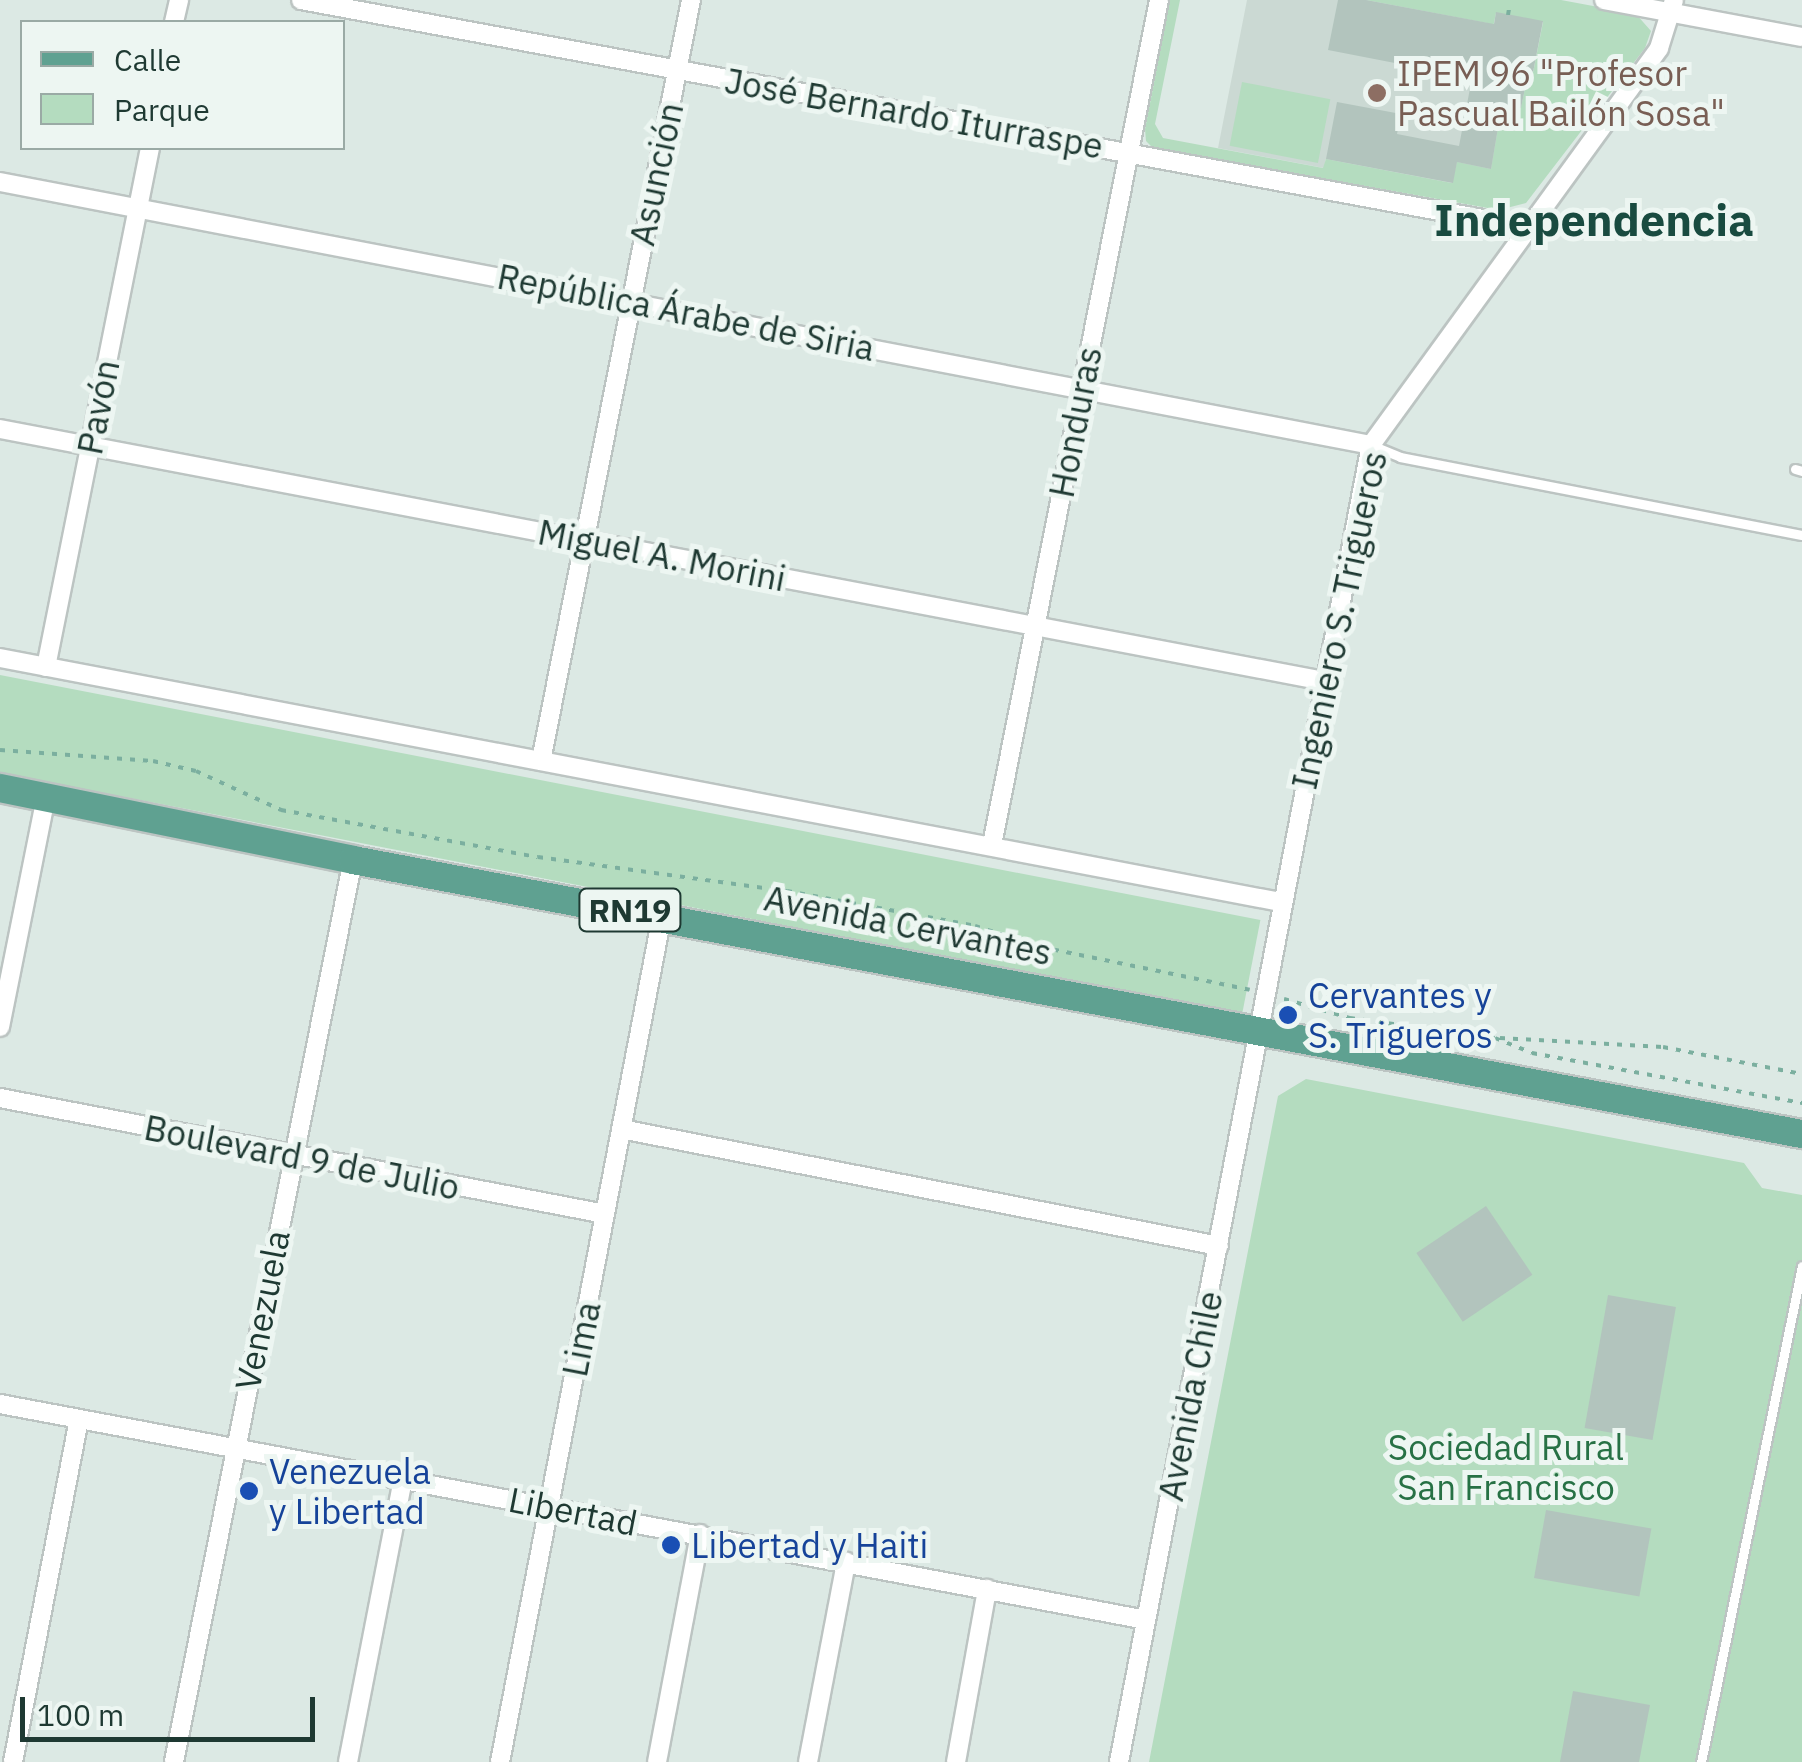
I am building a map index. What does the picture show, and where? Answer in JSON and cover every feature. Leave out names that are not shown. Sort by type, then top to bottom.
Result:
[{"type":"main road","name":"Avenida Cervantes","points":[[0,788],[353,860],[1802,1134]]},
{"type":"street","name":"José Bernardo Iturraspe","points":[[301,0],[1526,227]]},
{"type":"street","name":"Asunción","points":[[540,761],[691,0]]},
{"type":"street","name":"Honduras","points":[[992,845],[1159,0]]},
{"type":"street","points":[[1604,0],[1673,7],[1802,37]]},
{"type":"street","name":"Ingeniero S. Trigueros","points":[[1260,1031],[1280,902],[1371,445],[1658,48],[1673,7]]},
{"type":"street","name":"Pavón","points":[[46,667],[150,150]]},
{"type":"street","name":"República Árabe de Siria","points":[[0,182],[1371,445]]},
{"type":"street","name":"Miguel A. Morini","points":[[0,430],[1323,681]]},
{"type":"street","points":[[0,658],[1280,902]]},
{"type":"street","points":[[0,1027],[46,797]]},
{"type":"street","name":"Venezuela","points":[[174,1762],[353,860]]},
{"type":"street","name":"Lima","points":[[500,1762],[662,916]]},
{"type":"street","name":"Avenida Chile","points":[[1119,1762],[1260,1031]]},
{"type":"street","name":"Boulevard 9 de Julio","points":[[0,1098],[604,1214]]},
{"type":"street","points":[[622,1129],[1219,1246]]},
{"type":"street","name":"Libertad","points":[[0,1404],[1146,1620]]},
{"type":"street","points":[[13,1762],[79,1418]]},
{"type":"street","points":[[348,1762],[403,1479]]},
{"type":"street","points":[[657,1762],[700,1534]]},
{"type":"street","points":[[808,1762],[846,1562]]},
{"type":"street","points":[[956,1762],[987,1589]]},
{"type":"lane","points":[[1371,445],[1400,457],[1802,535]]},
{"type":"lane","points":[[1701,1762],[1802,1266]]},
{"type":"path","points":[[0,750],[152,761],[196,770],[281,810],[538,857],[863,905],[1266,994],[1350,1018],[1495,1038],[1663,1047],[1802,1074]]},
{"type":"path","points":[[1495,1038],[1532,1053],[1802,1104]]},
{"type":"shaded area","name":"IPEM 96 \"Profesor Pascual Bailón Sosa\"","points":[[1247,0],[1366,0],[1488,23],[1525,88],[1521,107],[1491,169],[1453,183],[1326,159],[1324,168],[1218,148]]},
{"type":"green space","points":[[1170,0],[1180,0],[1155,124],[1163,138],[1323,168],[1326,159],[1452,183],[1457,162],[1491,169],[1502,104],[1521,107],[1525,88],[1530,88],[1543,22],[1496,13],[1490,42],[1487,23],[1366,0],[1561,0],[1636,14],[1651,31],[1645,48],[1526,203],[1499,210],[1153,148],[1146,141],[1145,129]]},
{"type":"green space","points":[[1242,82],[1330,99],[1318,163],[1230,146]]},
{"type":"green space","points":[[0,675],[1260,920],[1242,1014],[0,773]]},
{"type":"green space","name":"Sociedad Rural San Francisco","points":[[1306,1079],[1744,1163],[1762,1188],[1802,1195],[1802,1762],[1149,1762],[1278,1096]]},
{"type":"building","points":[[1338,0],[1366,0],[1494,24],[1496,12],[1543,21],[1530,88],[1525,88],[1521,108],[1502,104],[1491,169],[1457,162],[1453,183],[1326,159],[1337,102],[1401,114],[1397,134],[1459,146],[1472,78],[1328,50]]},
{"type":"building","points":[[1486,1206],[1532,1275],[1463,1322],[1416,1253]]},
{"type":"building","points":[[1608,1295],[1676,1307],[1653,1440],[1585,1428]]},
{"type":"building","points":[[1546,1510],[1651,1529],[1639,1597],[1534,1578]]},
{"type":"building","points":[[1573,1691],[1650,1705],[1639,1762],[1560,1762]]},
{"type":"place","name":"IPEM 96 \"Profesor Pascual Bailón Sosa\"","points":[[1377,93]]},
{"type":"place","name":"Cervantes y S. Trigueros","points":[[1288,1015]]},
{"type":"place","name":"Venezuela y Libertad","points":[[249,1491]]},
{"type":"place","name":"Libertad y Haiti","points":[[671,1545]]},
{"type":"district","name":"Independencia","points":[[1594,220]]}]
